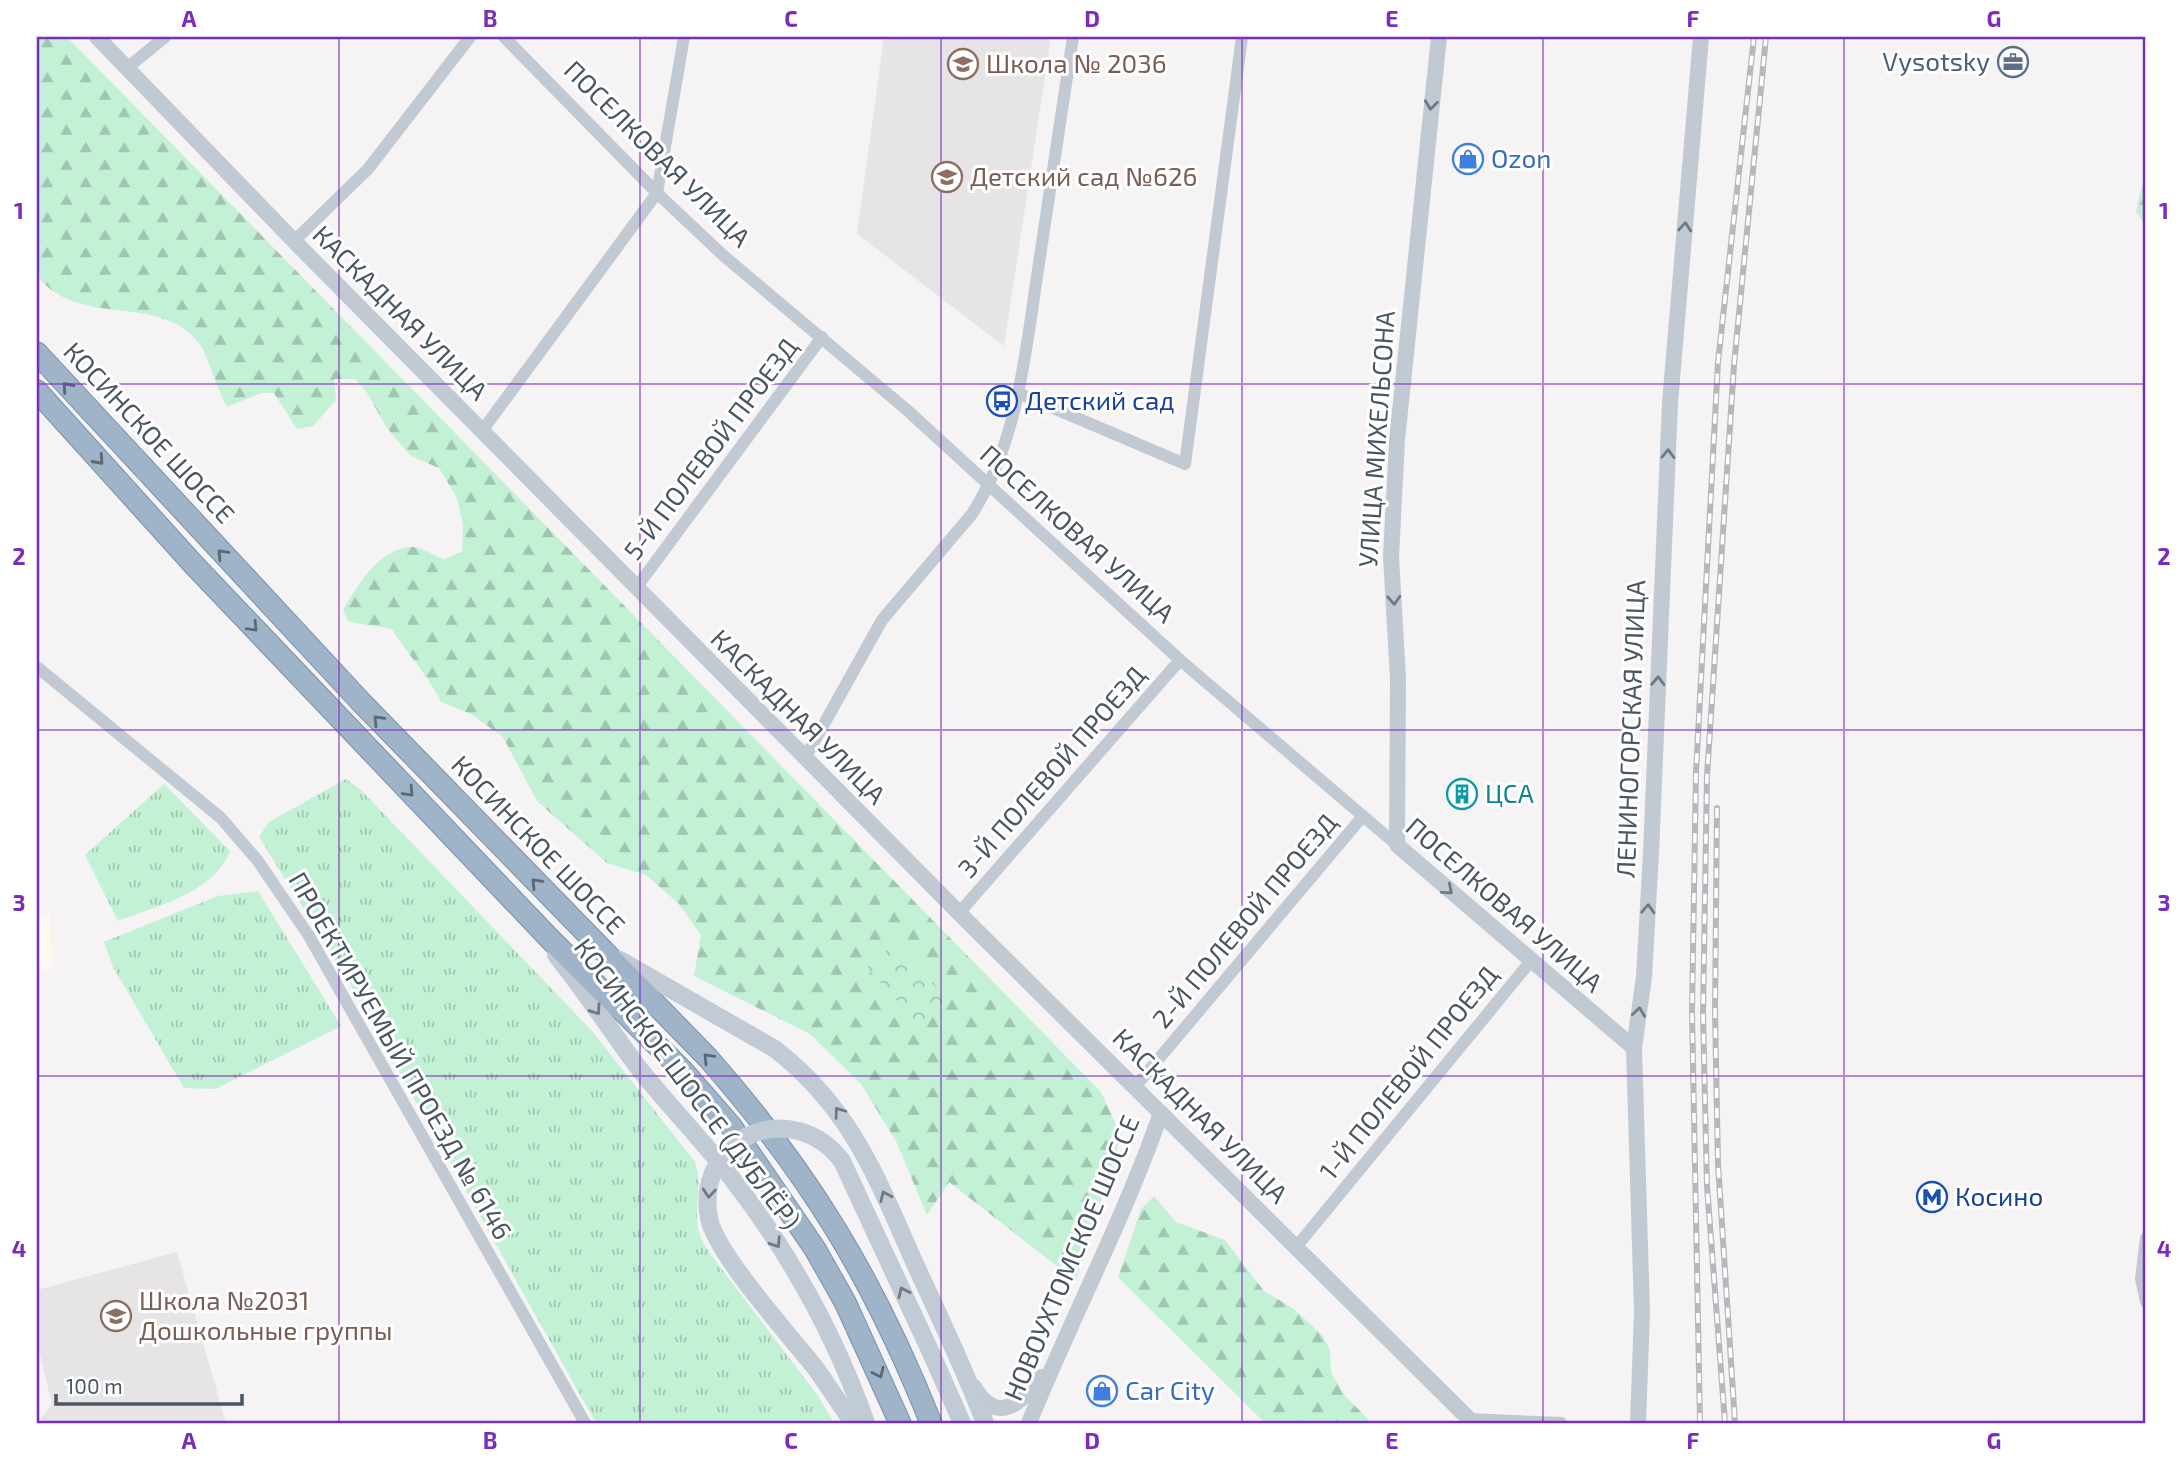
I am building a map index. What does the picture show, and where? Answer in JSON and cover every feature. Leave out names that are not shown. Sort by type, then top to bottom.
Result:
[{"type":"highway","name":"КОСИНСКОЕ ШОССЕ","points":[[37,353],[360,702],[708,1058],[754,1109],[840,1231],[875,1295],[931,1423]]},
{"type":"highway","name":"КОСИНСКОЕ ШОССЕ","points":[[37,391],[194,565],[510,898],[684,1072],[754,1157],[815,1249],[845,1303],[900,1423]]},
{"type":"main road","name":"КОСИНСКОЕ ШОССЕ (ДУБЛЁР)","points":[[510,898],[560,959],[619,1042],[718,1161],[760,1218],[813,1305],[839,1355],[866,1423]]},
{"type":"main road","name":"КОСИНСКОЕ ШОССЕ (ДУБЛЁР)","points":[[583,933],[659,985],[775,1049],[818,1086],[836,1107],[864,1152],[964,1370],[985,1423]]},
{"type":"main road","points":[[853,1423],[817,1370],[721,1246],[709,1219],[708,1192],[720,1160],[735,1143],[764,1129],[790,1128],[816,1137],[842,1161],[962,1423]]},
{"type":"street","name":"КАСКАДНАЯ УЛИЦА","points":[[97,37],[636,588],[1471,1421]]},
{"type":"street","points":[[127,68],[165,37]]},
{"type":"street","points":[[295,242],[368,169],[470,37]]},
{"type":"street","name":"ПОСЕЛКОВАЯ УЛИЦА","points":[[504,37],[657,192],[754,283],[822,337],[1180,660],[1530,962],[1634,1048]]},
{"type":"street","points":[[482,430],[657,192],[684,37]]},
{"type":"street","points":[[805,758],[882,620],[972,514],[987,485],[1018,393],[1073,37]]},
{"type":"street","points":[[1018,393],[1185,464],[1242,37]]},
{"type":"street","name":"УЛИЦА МИХЕЛЬСОНА","points":[[1397,845],[1398,678],[1391,557],[1396,453],[1439,37]]},
{"type":"street","name":"ЛЕНИНОГОРСКАЯ УЛИЦА","points":[[1638,1423],[1642,1312],[1634,1048],[1644,977],[1649,892],[1670,403],[1701,37]]},
{"type":"street","name":"5-Й ПОЛЕВОЙ ПРОЕЗД","points":[[636,588],[822,337]]},
{"type":"street","name":"3-Й ПОЛЕВОЙ ПРОЕЗД","points":[[959,913],[1180,660]]},
{"type":"street","name":"ПРОЕКТИРУЕМЫЙ ПРОЕЗД № 6146","points":[[37,667],[221,818],[258,861],[309,936],[585,1423]]},
{"type":"street","name":"2-Й ПОЛЕВОЙ ПРОЕЗД","points":[[1135,1087],[1363,816]]},
{"type":"street","name":"1-Й ПОЛЕВОЙ ПРОЕЗД","points":[[1297,1246],[1530,962]]},
{"type":"street","name":"НОВОУХТОМСКОЕ ШОССЕ","points":[[1029,1423],[1051,1367],[1141,1171],[1161,1113]]},
{"type":"street","points":[[2146,1238],[2146,1302]]},
{"type":"street","points":[[964,1370],[983,1399],[1005,1409],[1026,1396],[1051,1367]]},
{"type":"street","points":[[1471,1421],[1561,1423]]},
{"type":"shaded area","name":"Детский сад №626","points":[[884,37],[1051,37],[1004,346],[857,234]]},
{"type":"shaded area","points":[[50,913],[52,969],[37,972],[37,917]]},
{"type":"shaded area","name":"Школа №2031 Дошкольные группы","points":[[177,1252],[226,1423],[37,1423],[52,1404],[37,1343],[37,1290]]},
{"type":"green space","points":[[37,37],[67,37],[1101,1092],[1121,1136],[1076,1281],[949,1182],[927,1215],[896,1141],[861,1084],[810,1034],[694,976],[701,935],[679,904],[646,875],[607,863],[537,801],[503,737],[471,714],[441,702],[392,629],[349,622],[343,610],[363,579],[381,560],[402,548],[414,547],[444,559],[462,552],[463,525],[457,498],[439,468],[411,456],[387,428],[366,391],[355,379],[334,379],[336,400],[313,426],[297,429],[274,393],[261,393],[227,407],[199,343],[182,327],[141,313],[74,302],[54,292],[37,275]]},
{"type":"green space","points":[[2146,180],[2146,221],[2143,221],[2136,212],[2142,185]]},
{"type":"green space","points":[[346,779],[361,790],[592,1031],[695,1162],[698,1179],[697,1220],[703,1242],[818,1396],[834,1423],[596,1423],[346,977],[259,837],[269,822]]},
{"type":"green space","points":[[164,784],[230,851],[211,878],[198,888],[118,921],[85,855]]},
{"type":"green space","points":[[258,891],[341,1026],[215,1089],[184,1088],[113,967],[104,942],[218,896]]},
{"type":"green space","points":[[895,943],[948,1001],[920,1026],[867,968]]},
{"type":"green space","points":[[1154,1196],[1176,1222],[1225,1240],[1264,1291],[1294,1309],[1322,1335],[1330,1350],[1331,1372],[1344,1395],[1372,1423],[1265,1423],[1118,1277],[1141,1209]]},
{"type":"railway","points":[[1700,1423],[1692,1012],[1696,772],[1718,362],[1754,37]]},
{"type":"railway","points":[[1725,1423],[1707,1186],[1703,1013],[1707,776],[1734,365],[1766,37]]},
{"type":"railway","points":[[1717,808],[1715,1012],[1718,1164],[1735,1423]]},
{"type":"place","name":"Vysotsky","points":[[2013,62]]},
{"type":"place","name":"Школа № 2036","points":[[963,64]]},
{"type":"place","name":"Ozon","points":[[1468,159]]},
{"type":"place","name":"Детский сад №626","points":[[947,177]]},
{"type":"place","name":"Детский сад","points":[[1002,401]]},
{"type":"place","name":"ЦСА","points":[[1462,794]]},
{"type":"place","name":"Косино","points":[[1932,1197]]},
{"type":"place","name":"Школа №2031 Дошкольные группы","points":[[116,1316]]},
{"type":"place","name":"Car City","points":[[1102,1391]]}]
